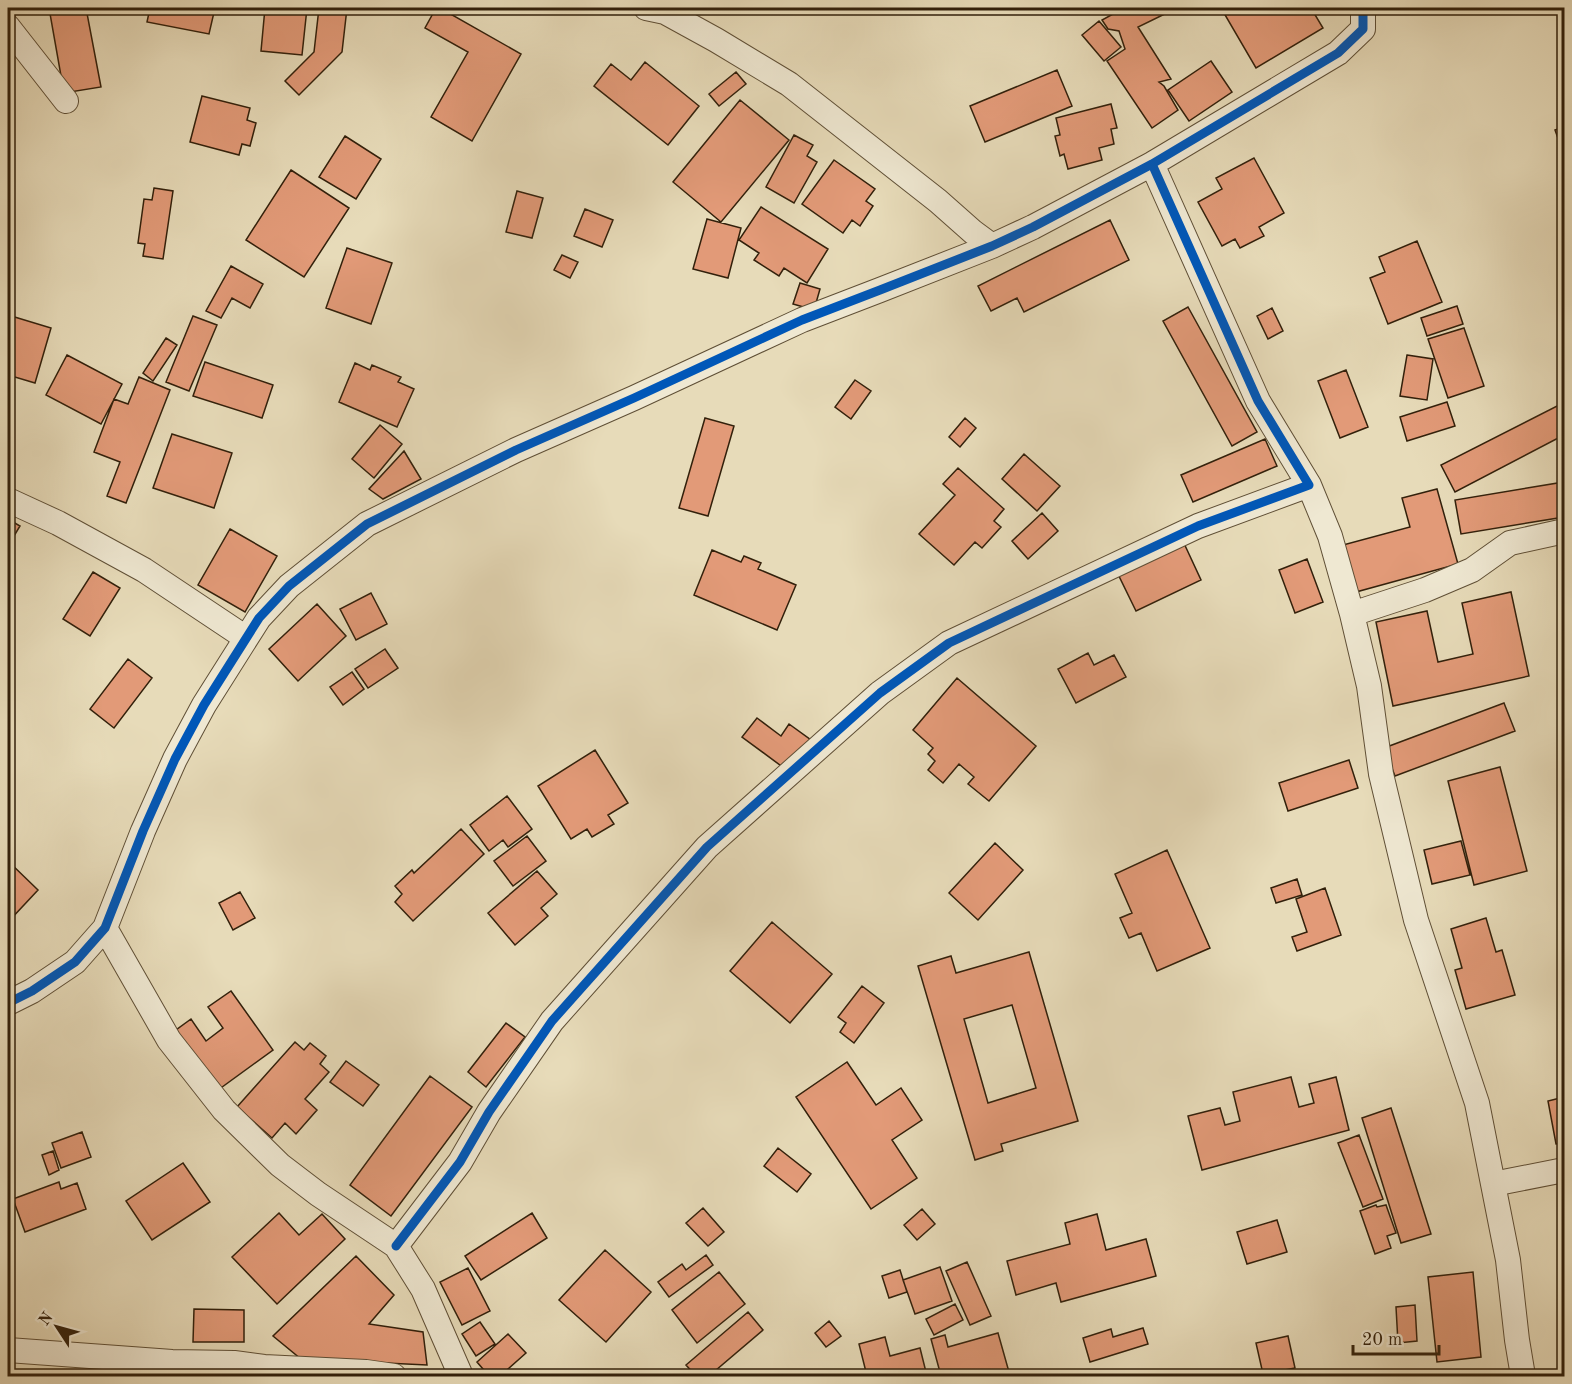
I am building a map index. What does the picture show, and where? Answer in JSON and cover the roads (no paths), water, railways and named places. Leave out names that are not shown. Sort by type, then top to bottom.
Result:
[{"type":"street","points":[[646,8],[664,12],[789,84],[992,246]]},
{"type":"street","points":[[8,1003],[32,991],[75,962],[105,928],[143,831],[175,759],[204,705],[259,618],[290,586],[368,524],[516,450],[802,320],[992,246],[1033,227],[1152,164],[1338,53],[1363,29],[1363,8]]},
{"type":"street","points":[[8,27],[66,101]]},
{"type":"street","points":[[1152,164],[1258,401],[1309,485],[1330,536],[1369,686],[1380,774],[1414,908],[1477,1103],[1508,1260],[1523,1377]]},
{"type":"street","points":[[396,1246],[460,1162],[489,1112],[552,1021],[707,847],[880,693],[948,643],[1198,526],[1309,485]]},
{"type":"street","points":[[8,500],[58,523],[144,570],[246,638]]},
{"type":"street","points":[[1352,614],[1425,590],[1472,570],[1510,543],[1564,533]]},
{"type":"street","points":[[105,928],[169,1040],[224,1110],[280,1165],[318,1194],[396,1246],[423,1289],[461,1377]]},
{"type":"street","points":[[1493,1184],[1564,1170]]},
{"type":"street","points":[[8,1350],[172,1362],[234,1363],[264,1367],[366,1372],[393,1377]]}]
